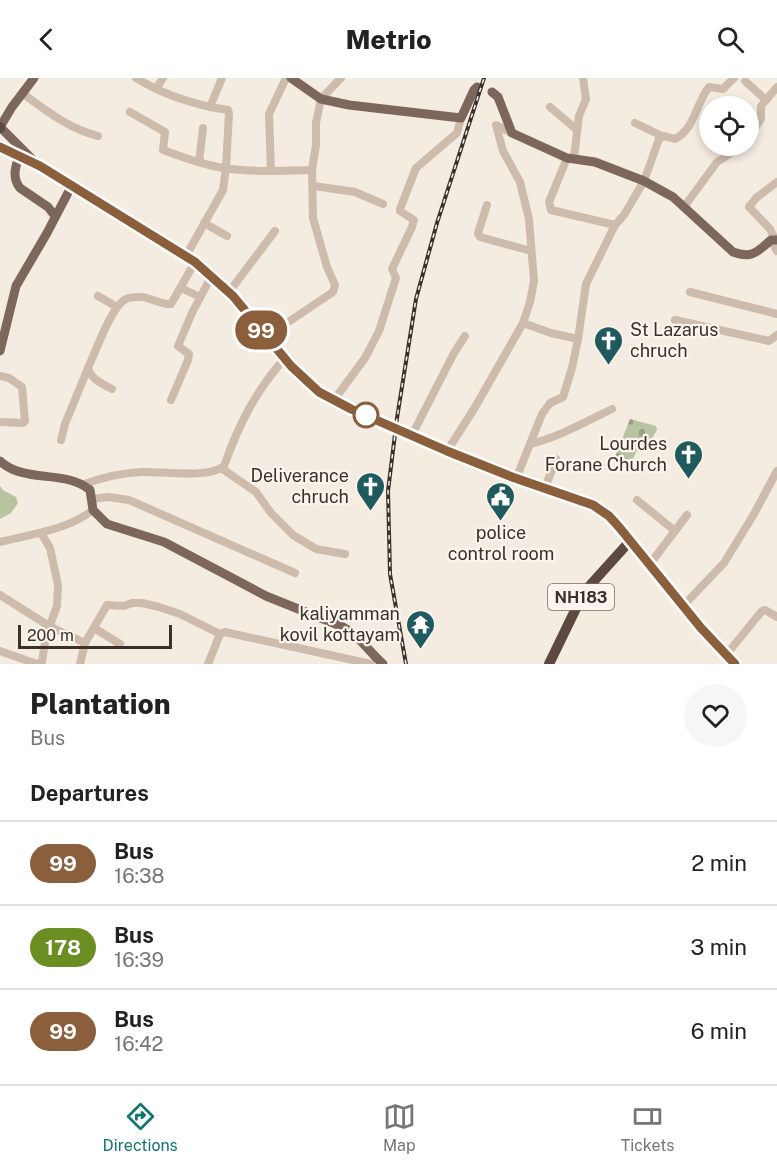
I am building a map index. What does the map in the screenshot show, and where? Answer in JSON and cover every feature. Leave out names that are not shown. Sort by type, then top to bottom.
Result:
[{"type":"highway","points":[[0,147],[40,166],[212,275],[309,384],[333,400],[447,451],[516,479],[598,508],[614,521],[683,606],[735,664]]},
{"type":"highway","name":"NH183","points":[[549,664],[584,592],[630,541]]},
{"type":"main road","points":[[291,78],[321,99],[349,105],[461,118],[477,87]]},
{"type":"main road","points":[[32,79],[0,128],[40,166]]},
{"type":"main road","points":[[492,93],[498,98],[512,133],[571,158],[595,162],[674,197],[733,252],[745,256],[757,253],[774,239]]},
{"type":"main road","points":[[19,156],[14,173],[16,184],[48,207],[55,216]]},
{"type":"main road","points":[[0,351],[16,286],[71,186]]},
{"type":"main road","points":[[0,462],[6,467],[25,474],[82,485],[90,490],[93,510],[107,524],[164,542],[266,596],[352,632],[383,664]]},
{"type":"street","points":[[62,440],[65,424],[88,368],[117,307],[125,299],[137,297],[146,297],[171,304],[181,288],[204,223],[223,190],[228,110],[210,108],[171,96],[136,78]]},
{"type":"street","points":[[156,89],[163,78]]},
{"type":"street","points":[[210,108],[222,78]]},
{"type":"street","points":[[271,171],[269,114],[286,78]]},
{"type":"street","points":[[266,337],[333,292],[335,285],[327,267],[313,218],[312,170],[321,99],[341,78]]},
{"type":"street","points":[[583,78],[586,99],[579,116],[571,158],[549,202],[550,210],[615,225]]},
{"type":"street","points":[[635,123],[662,136],[675,139],[690,125],[702,96],[709,87],[723,89],[734,78]]},
{"type":"street","points":[[745,81],[766,99]]},
{"type":"street","points":[[759,121],[762,106],[777,87]]},
{"type":"street","points":[[22,93],[62,122],[82,132],[98,136]]},
{"type":"street","points":[[550,107],[577,130]]},
{"type":"street","points":[[130,112],[165,132],[163,150],[199,162],[226,168],[271,171],[312,170]]},
{"type":"street","points":[[333,400],[365,358],[379,331],[396,278],[392,269],[414,219],[400,211],[400,208],[416,168],[456,133],[461,118]]},
{"type":"street","points":[[447,451],[523,323],[530,302],[534,281],[529,219],[520,183],[503,151],[496,125],[512,133]]},
{"type":"street","points":[[199,162],[202,128]]},
{"type":"street","points":[[516,479],[546,408],[563,397],[578,339],[586,284],[615,225],[624,215],[644,182],[662,136]]},
{"type":"street","points":[[684,207],[717,162],[726,156]]},
{"type":"street","points":[[777,182],[756,198],[749,207],[770,229],[777,251]]},
{"type":"street","points":[[314,186],[356,192],[383,204]]},
{"type":"street","points":[[487,205],[479,230],[480,237],[531,251]]},
{"type":"street","points":[[204,223],[226,236]]},
{"type":"street","points":[[229,292],[275,231]]},
{"type":"street","points":[[171,400],[189,354],[178,346],[212,275]]},
{"type":"street","points":[[181,288],[200,297]]},
{"type":"street","points":[[690,292],[777,314]]},
{"type":"street","points":[[98,296],[117,307]]},
{"type":"street","points":[[675,320],[769,341],[777,335]]},
{"type":"street","points":[[523,323],[578,339]]},
{"type":"street","points":[[412,435],[465,336]]},
{"type":"street","points":[[82,485],[102,478],[140,472],[183,474],[221,468],[224,466],[242,419],[285,358]]},
{"type":"street","points":[[88,368],[97,381],[112,389]]},
{"type":"street","points":[[0,376],[9,378],[22,387],[25,421],[23,423],[0,422]]},
{"type":"street","points":[[530,444],[567,432],[612,409]]},
{"type":"street","points":[[545,488],[556,459]]},
{"type":"street","points":[[221,468],[256,492],[293,535],[316,549],[345,554]]},
{"type":"street","points":[[683,606],[724,563],[777,471]]},
{"type":"street","points":[[91,499],[108,497],[129,500],[295,573]]},
{"type":"street","points":[[637,500],[675,531]]},
{"type":"street","points":[[0,542],[41,533],[83,518],[93,510]]},
{"type":"street","points":[[650,564],[687,514]]},
{"type":"street","points":[[0,651],[40,664],[42,662],[49,626],[57,606],[58,585],[50,548],[41,533]]},
{"type":"street","points":[[1,598],[49,626],[85,643]]},
{"type":"street","points":[[80,664],[85,643],[107,605],[121,606],[132,603],[142,603],[180,614],[220,634],[225,632],[342,661],[371,664]]},
{"type":"street","points":[[726,655],[762,611],[765,610],[777,617]]},
{"type":"street","points":[[94,628],[120,644]]},
{"type":"street","points":[[208,664],[220,634]]},
{"type":"green space","points":[[630,419],[656,426],[657,430],[645,450],[637,450],[632,461],[615,457]]},
{"type":"green space","points":[[0,486],[16,497],[18,503],[11,513],[0,519]]},
{"type":"railway","points":[[406,664],[390,574],[388,491],[397,418],[416,299],[437,223],[484,78]]},
{"type":"bus line","name":"99","points":[[0,147],[40,166],[195,262],[233,296],[291,366],[319,392],[351,409],[447,451],[512,477],[593,505],[604,512],[660,576],[701,628],[735,664]]},
{"type":"place","name":"St Lazarus chruch","points":[[609,366]]},
{"type":"place","name":"Lourdes Forane Church","points":[[688,480]]},
{"type":"place","name":"Deliverance chruch","points":[[370,512]]},
{"type":"place","name":"police control room","points":[[501,522]]},
{"type":"place","name":"kaliyamman kovil kottayam","points":[[421,650]]}]
